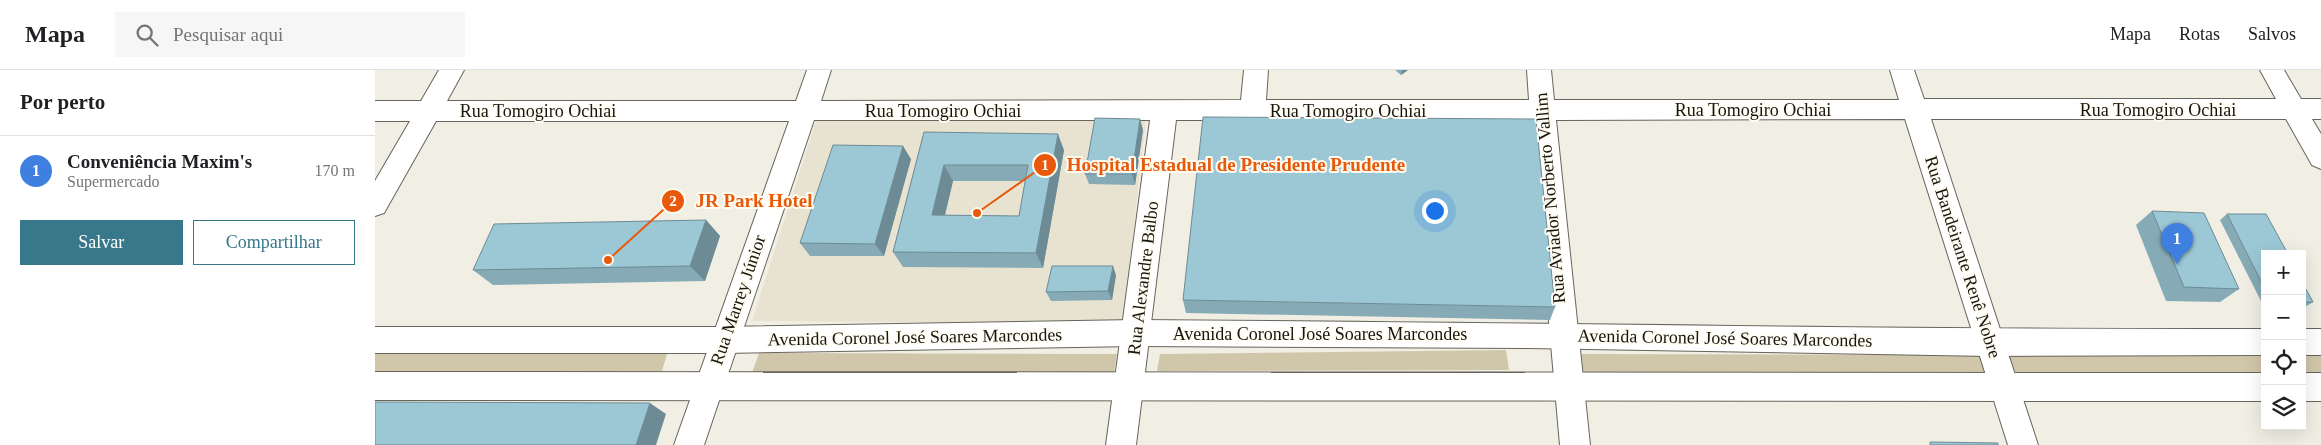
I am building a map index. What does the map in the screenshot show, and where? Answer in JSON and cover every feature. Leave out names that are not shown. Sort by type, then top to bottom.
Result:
[{"type":"street","points":[[375,205],[452,70]]},
{"type":"street","name":"Rua Marrey Júnior","points":[[689,445],[819,70]]},
{"type":"street","points":[[1253,111],[1256,70]]},
{"type":"street","name":"Rua Aviador Norberto Vallim","points":[[1539,70],[1563,336],[1575,445]]},
{"type":"street","name":"Rua Bandeirante Renê Nobre","points":[[1902,70],[2023,445]]},
{"type":"street","points":[[2272,70],[2321,158]]},
{"type":"street","name":"Rua Tomogiro Ochiai","points":[[375,111],[2321,110]]},
{"type":"street","name":"Rua Alexandre Balbo","points":[[1121,445],[1164,111]]},
{"type":"street","name":"Avenida Coronel José Soares Marcondes","points":[[375,340],[724,340],[1136,333],[1990,342],[2261,342]]},
{"type":"street","points":[[2306,342],[2321,342]]},
{"type":"street","points":[[375,386],[2261,386]]},
{"type":"street","points":[[2306,386],[2321,386]]},
{"type":"shaded area","points":[[1146,119],[1123,324],[752,321],[816,121]]},
{"type":"shaded area","points":[[1506,350],[1509,370],[1157,371],[1160,354]]},
{"type":"shaded area","points":[[375,352],[667,354],[662,371],[375,372]]},
{"type":"shaded area","points":[[759,353],[1117,354],[1114,373],[752,373]]},
{"type":"shaded area","points":[[1580,354],[1980,355],[1986,374],[1582,374]]},
{"type":"shaded area","points":[[2009,355],[2261,355],[2261,373],[2014,373]]},
{"type":"shaded area","points":[[2306,355],[2321,355],[2321,373],[2306,373]]},
{"type":"building","points":[[1203,117],[1536,119],[1555,307],[1183,300]]},
{"type":"building","points":[[1095,118],[1140,119],[1132,174],[1085,174]]},
{"type":"building","points":[[924,132],[1058,134],[1036,253],[893,252]],"holes":[[[944,165],[1028,165],[1019,216],[932,215]]]},
{"type":"building","points":[[833,145],[903,146],[875,244],[800,243]]},
{"type":"building","points":[[2152,211],[2204,213],[2239,289],[2184,287]]},
{"type":"building","points":[[2227,214],[2266,214],[2286,250],[2261,250],[2261,281]]},
{"type":"building","points":[[706,220],[690,266],[473,270],[494,224]]},
{"type":"building","points":[[1052,266],[1113,266],[1108,291],[1046,292]]},
{"type":"building","points":[[2306,289],[2313,302],[2306,302]]},
{"type":"building","points":[[375,402],[650,403],[636,445],[375,445]]},
{"type":"building","points":[[1930,442],[1998,443],[1998,445],[1930,445]]},
{"type":"place","name":"Hospital Estadual de Presidente Prudente","points":[[977,213]]},
{"type":"place","name":"JR Park Hotel","points":[[608,260]]},
{"type":"place","name":"Conveniência Maxim's","points":[[2177,264]]}]
